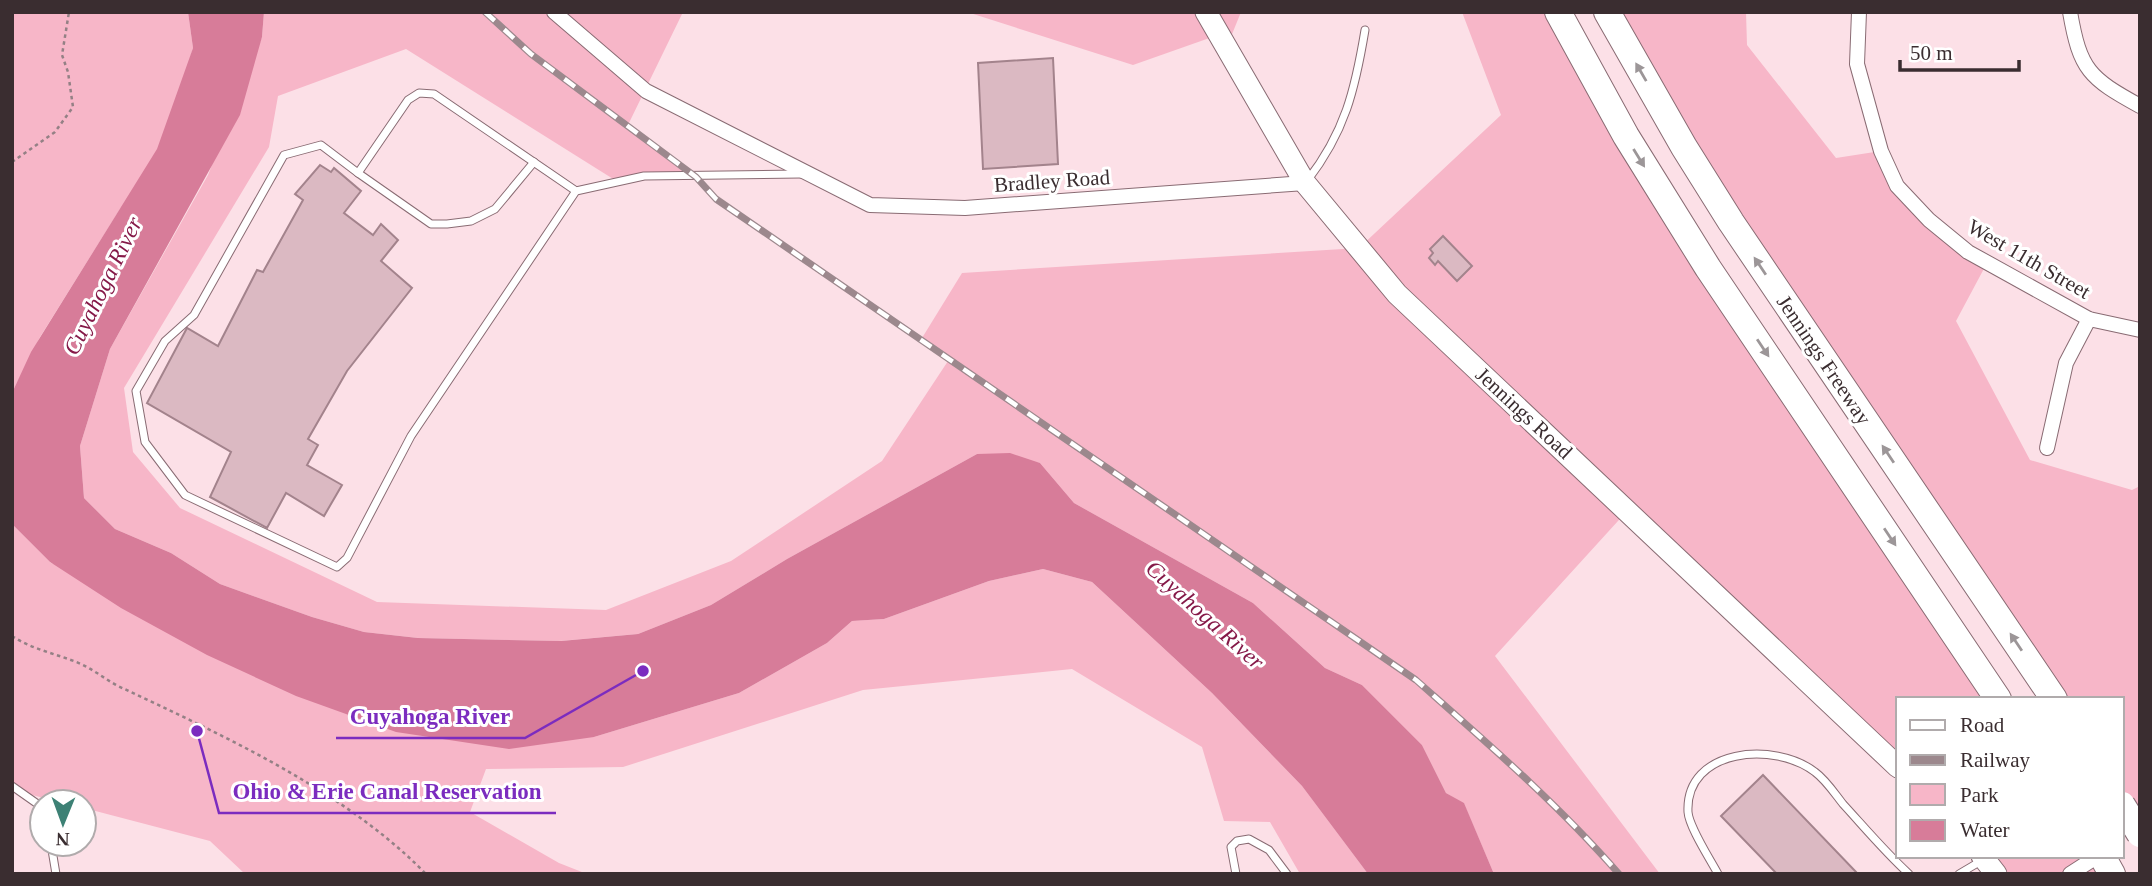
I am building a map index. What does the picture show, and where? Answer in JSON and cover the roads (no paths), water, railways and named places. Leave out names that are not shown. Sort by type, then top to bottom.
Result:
[{"type":"highway","name":"Jennings Freeway","points":[[1558,12],[1626,136],[1708,268],[1997,697]]},
{"type":"highway","name":"Jennings Freeway","points":[[1608,12],[1684,147],[1737,232],[2053,697]]},
{"type":"highway","points":[[2124,808],[2140,832]]},
{"type":"highway","points":[[2101,858],[2112,874]]},
{"type":"street","name":"Bradley Road","points":[[554,12],[646,91],[870,205],[965,208],[1306,183]]},
{"type":"street","name":"Jennings Road","points":[[1206,12],[1306,183],[1397,294],[1715,591],[1896,766]]},
{"type":"street","name":"West 11th Street","points":[[1859,12],[1857,64],[1881,151],[1898,186],[1929,220],[1968,252],[2089,319],[2140,330]]},
{"type":"street","points":[[2070,12],[2075,40],[2085,68],[2108,89],[2140,106]]},
{"type":"street","points":[[2047,448],[2066,363],[2089,319]]},
{"type":"street","points":[[2124,840],[2140,832]]},
{"type":"street","points":[[2070,874],[2097,858]]},
{"type":"lane","points":[[1306,183],[1326,156],[1344,121],[1356,89],[1365,30]]},
{"type":"lane","points":[[358,173],[408,100],[419,93],[435,94],[534,162],[576,191],[411,436],[346,558],[337,567],[184,495],[145,442],[136,391],[165,341],[194,315],[284,155],[321,145],[358,173],[431,224],[471,221],[495,209],[534,162]]},
{"type":"lane","name":"Bradley Road","points":[[576,191],[644,176],[809,174]]},
{"type":"lane","points":[[1718,874],[1688,814],[1690,789],[1712,763],[1758,752],[1787,757],[1816,772],[1889,856],[1909,874]]},
{"type":"lane","points":[[12,786],[28,797]]},
{"type":"lane","points":[[1236,874],[1231,847],[1237,841],[1249,839],[1269,850],[1287,874]]},
{"type":"lane","points":[[1959,874],[1988,863]]},
{"type":"water","points":[[188,12],[264,12],[262,37],[240,115],[110,349],[80,446],[84,498],[115,529],[171,553],[220,584],[312,617],[364,632],[418,638],[561,641],[638,634],[711,605],[787,559],[977,454],[1010,453],[1040,463],[1074,503],[1253,603],[1325,668],[1362,685],[1422,745],[1446,793],[1464,803],[1494,874],[1368,874],[1302,786],[1212,693],[1092,582],[1043,569],[989,581],[884,619],[852,621],[827,643],[739,693],[594,737],[509,749],[396,732],[296,696],[207,655],[121,608],[50,562],[12,524],[12,393],[31,352],[157,149],[193,48]]},
{"type":"railway","points":[[485,12],[531,54],[696,177],[716,199],[1416,680],[1546,798],[1619,874]]},
{"type":"place","name":"Cuyahoga River","points":[[643,671]]},
{"type":"place","name":"Ohio & Erie Canal Reservation","points":[[197,731]]}]
